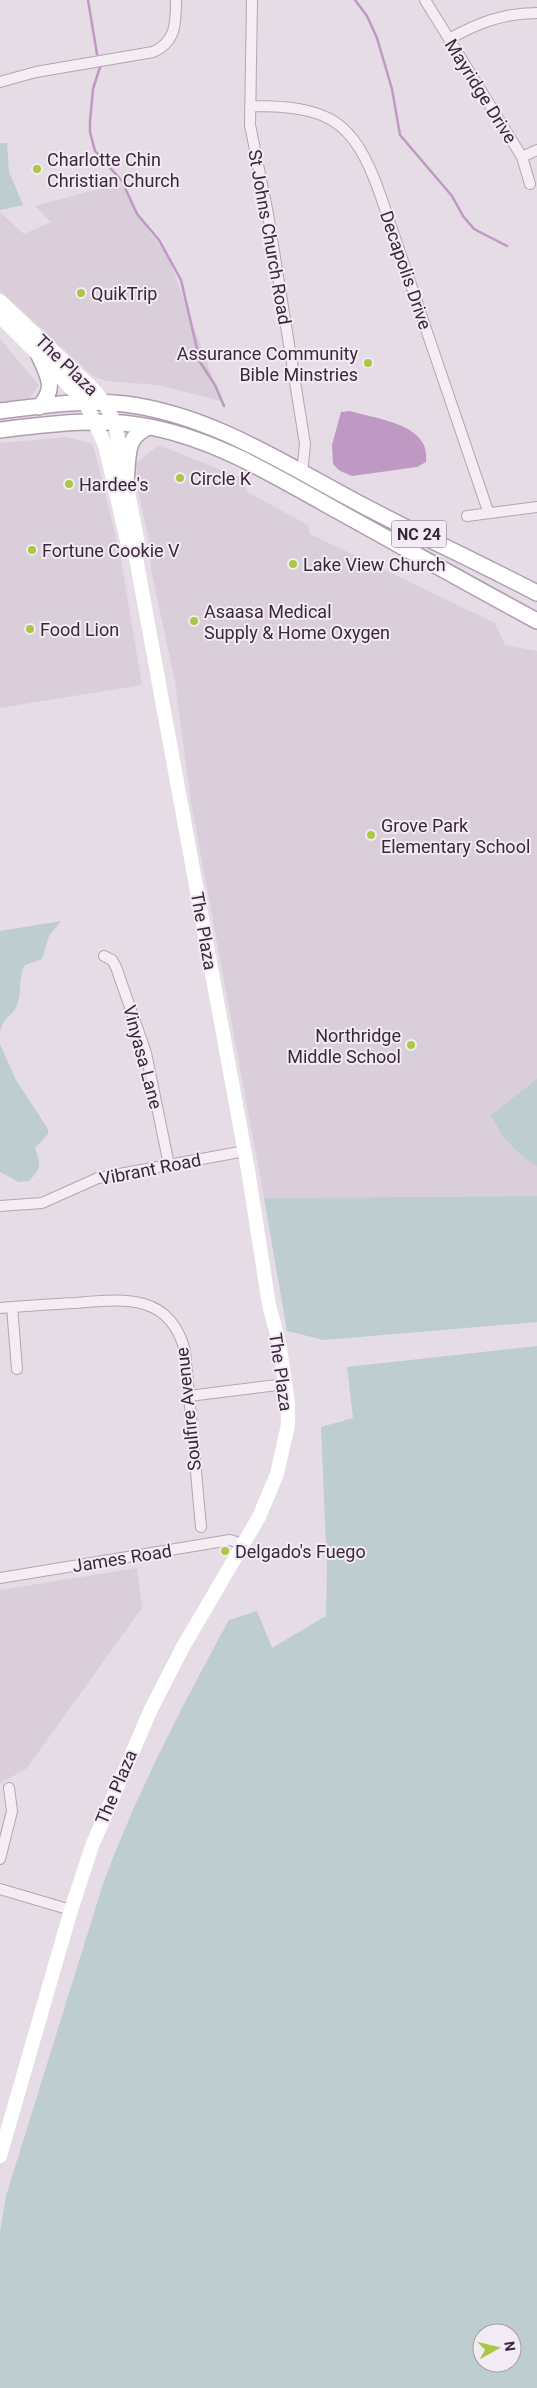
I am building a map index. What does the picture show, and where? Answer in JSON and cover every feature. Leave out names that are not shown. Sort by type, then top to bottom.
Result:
[{"type":"main road","points":[[38,353],[50,389],[48,396],[39,406]]},
{"type":"main road","name":"NC 24","points":[[0,411],[85,402],[104,402],[157,410],[202,423],[238,438],[302,474],[537,593]]},
{"type":"main road","name":"NC 24","points":[[0,430],[96,422],[148,427],[195,439],[238,458],[537,621]]},
{"type":"main road","points":[[126,481],[131,440],[136,432],[148,427]]},
{"type":"street","points":[[0,82],[36,72],[153,52],[161,49],[171,39],[176,21],[176,0]]},
{"type":"street","name":"St Johns Church Road","points":[[252,0],[250,125],[268,214],[305,444],[302,474]]},
{"type":"street","name":"Mayridge Drive","points":[[425,0],[522,157],[530,184]]},
{"type":"street","points":[[448,39],[490,19],[513,14],[537,13]]},
{"type":"street","name":"Decapolis Drive","points":[[250,106],[294,107],[322,115],[340,126],[364,154],[380,194],[488,512]]},
{"type":"street","points":[[522,157],[537,150]]},
{"type":"street","name":"The Plaza","points":[[0,301],[70,366],[104,402],[115,423],[138,544],[136,558],[244,1151],[269,1305],[279,1342],[286,1384],[288,1426],[272,1488],[260,1517],[183,1647],[135,1743],[92,1846],[71,1910],[0,2156]]},
{"type":"street","name":"The Plaza","points":[[0,316],[85,402],[96,422],[105,446],[128,545],[136,558]]},
{"type":"street","points":[[468,516],[537,507]]},
{"type":"street","name":"Vinyasa Lane","points":[[104,956],[112,960],[116,967],[146,1053],[169,1164]]},
{"type":"street","name":"Vibrant Road","points":[[0,1206],[42,1203],[98,1178],[244,1151]]},
{"type":"street","name":"Soulfire Avenue","points":[[0,1308],[121,1299],[136,1301],[150,1306],[168,1318],[180,1337],[185,1351],[201,1527]]},
{"type":"street","name":"The Plaza","points":[[269,1305],[270,1343],[278,1385],[280,1425],[284,1440]]},
{"type":"street","points":[[12,1307],[17,1369]]},
{"type":"street","points":[[189,1396],[278,1385]]},
{"type":"street","name":"James Road","points":[[0,1578],[230,1540],[243,1544]]},
{"type":"street","points":[[0,1859],[12,1810],[9,1788]]},
{"type":"street","points":[[0,1889],[71,1910]]},
{"type":"shaded area","points":[[0,143],[7,143],[9,172],[23,205],[0,210]]},
{"type":"shaded area","points":[[120,183],[149,231],[168,256],[221,401],[157,385],[107,381],[94,377],[0,291],[0,212],[24,234],[51,222],[35,206]]},
{"type":"shaded area","points":[[0,339],[39,385],[29,399],[0,402]]},
{"type":"shaded area","points":[[350,411],[400,425],[411,431],[420,439],[426,449],[426,462],[417,467],[352,476],[340,471],[333,464],[332,445],[341,412]]},
{"type":"shaded area","points":[[67,437],[93,444],[120,554],[142,685],[0,708],[0,443]]},
{"type":"shaded area","points":[[159,445],[244,479],[246,491],[308,525],[310,534],[495,623],[505,645],[537,651],[537,1196],[264,1198],[191,802],[175,682],[151,569],[148,536],[138,491],[136,463]]},
{"type":"shaded area","points":[[61,921],[49,936],[42,959],[25,965],[17,1005],[3,1023],[0,1032],[0,931]]},
{"type":"shaded area","points":[[0,1044],[16,1080],[48,1129],[48,1134],[35,1148],[39,1166],[29,1181],[19,1182],[0,1172]]},
{"type":"shaded area","points":[[537,1079],[537,1166],[510,1144],[491,1115]]},
{"type":"shaded area","points":[[537,1196],[537,1322],[324,1340],[287,1331],[264,1198]]},
{"type":"shaded area","points":[[537,1346],[537,2388],[0,2388],[0,2232],[6,2196],[103,1884],[145,1783],[229,1620],[257,1611],[272,1648],[326,1616],[327,1567],[321,1427],[353,1418],[347,1367]]},
{"type":"shaded area","points":[[137,1568],[142,1608],[26,1769],[0,1783],[0,1590]]},
{"type":"waterway","points":[[88,0],[97,54]]},
{"type":"waterway","points":[[355,0],[367,16],[377,38],[392,89],[400,135],[452,196],[463,216],[474,229],[507,246]]},
{"type":"waterway","points":[[100,67],[93,89],[90,121],[90,132],[95,151],[122,181],[137,214],[159,240],[181,280],[200,362],[215,385],[224,406]]},
{"type":"place","name":"Charlotte Chin Christian Church","points":[[37,169]]},
{"type":"place","name":"QuikTrip","points":[[81,293]]},
{"type":"place","name":"Assurance Community Bible Minstries","points":[[368,363]]},
{"type":"place","name":"Circle K","points":[[180,478]]},
{"type":"place","name":"Hardee's","points":[[69,484]]},
{"type":"place","name":"Fortune Cookie V","points":[[32,550]]},
{"type":"place","name":"Lake View Church","points":[[293,564]]},
{"type":"place","name":"Asaasa Medical Supply & Home Oxygen","points":[[194,621]]},
{"type":"place","name":"Food Lion","points":[[30,629]]},
{"type":"place","name":"Grove Park Elementary School","points":[[371,835]]},
{"type":"place","name":"Northridge Middle School","points":[[411,1045]]},
{"type":"place","name":"Delgado's Fuego","points":[[225,1551]]}]
